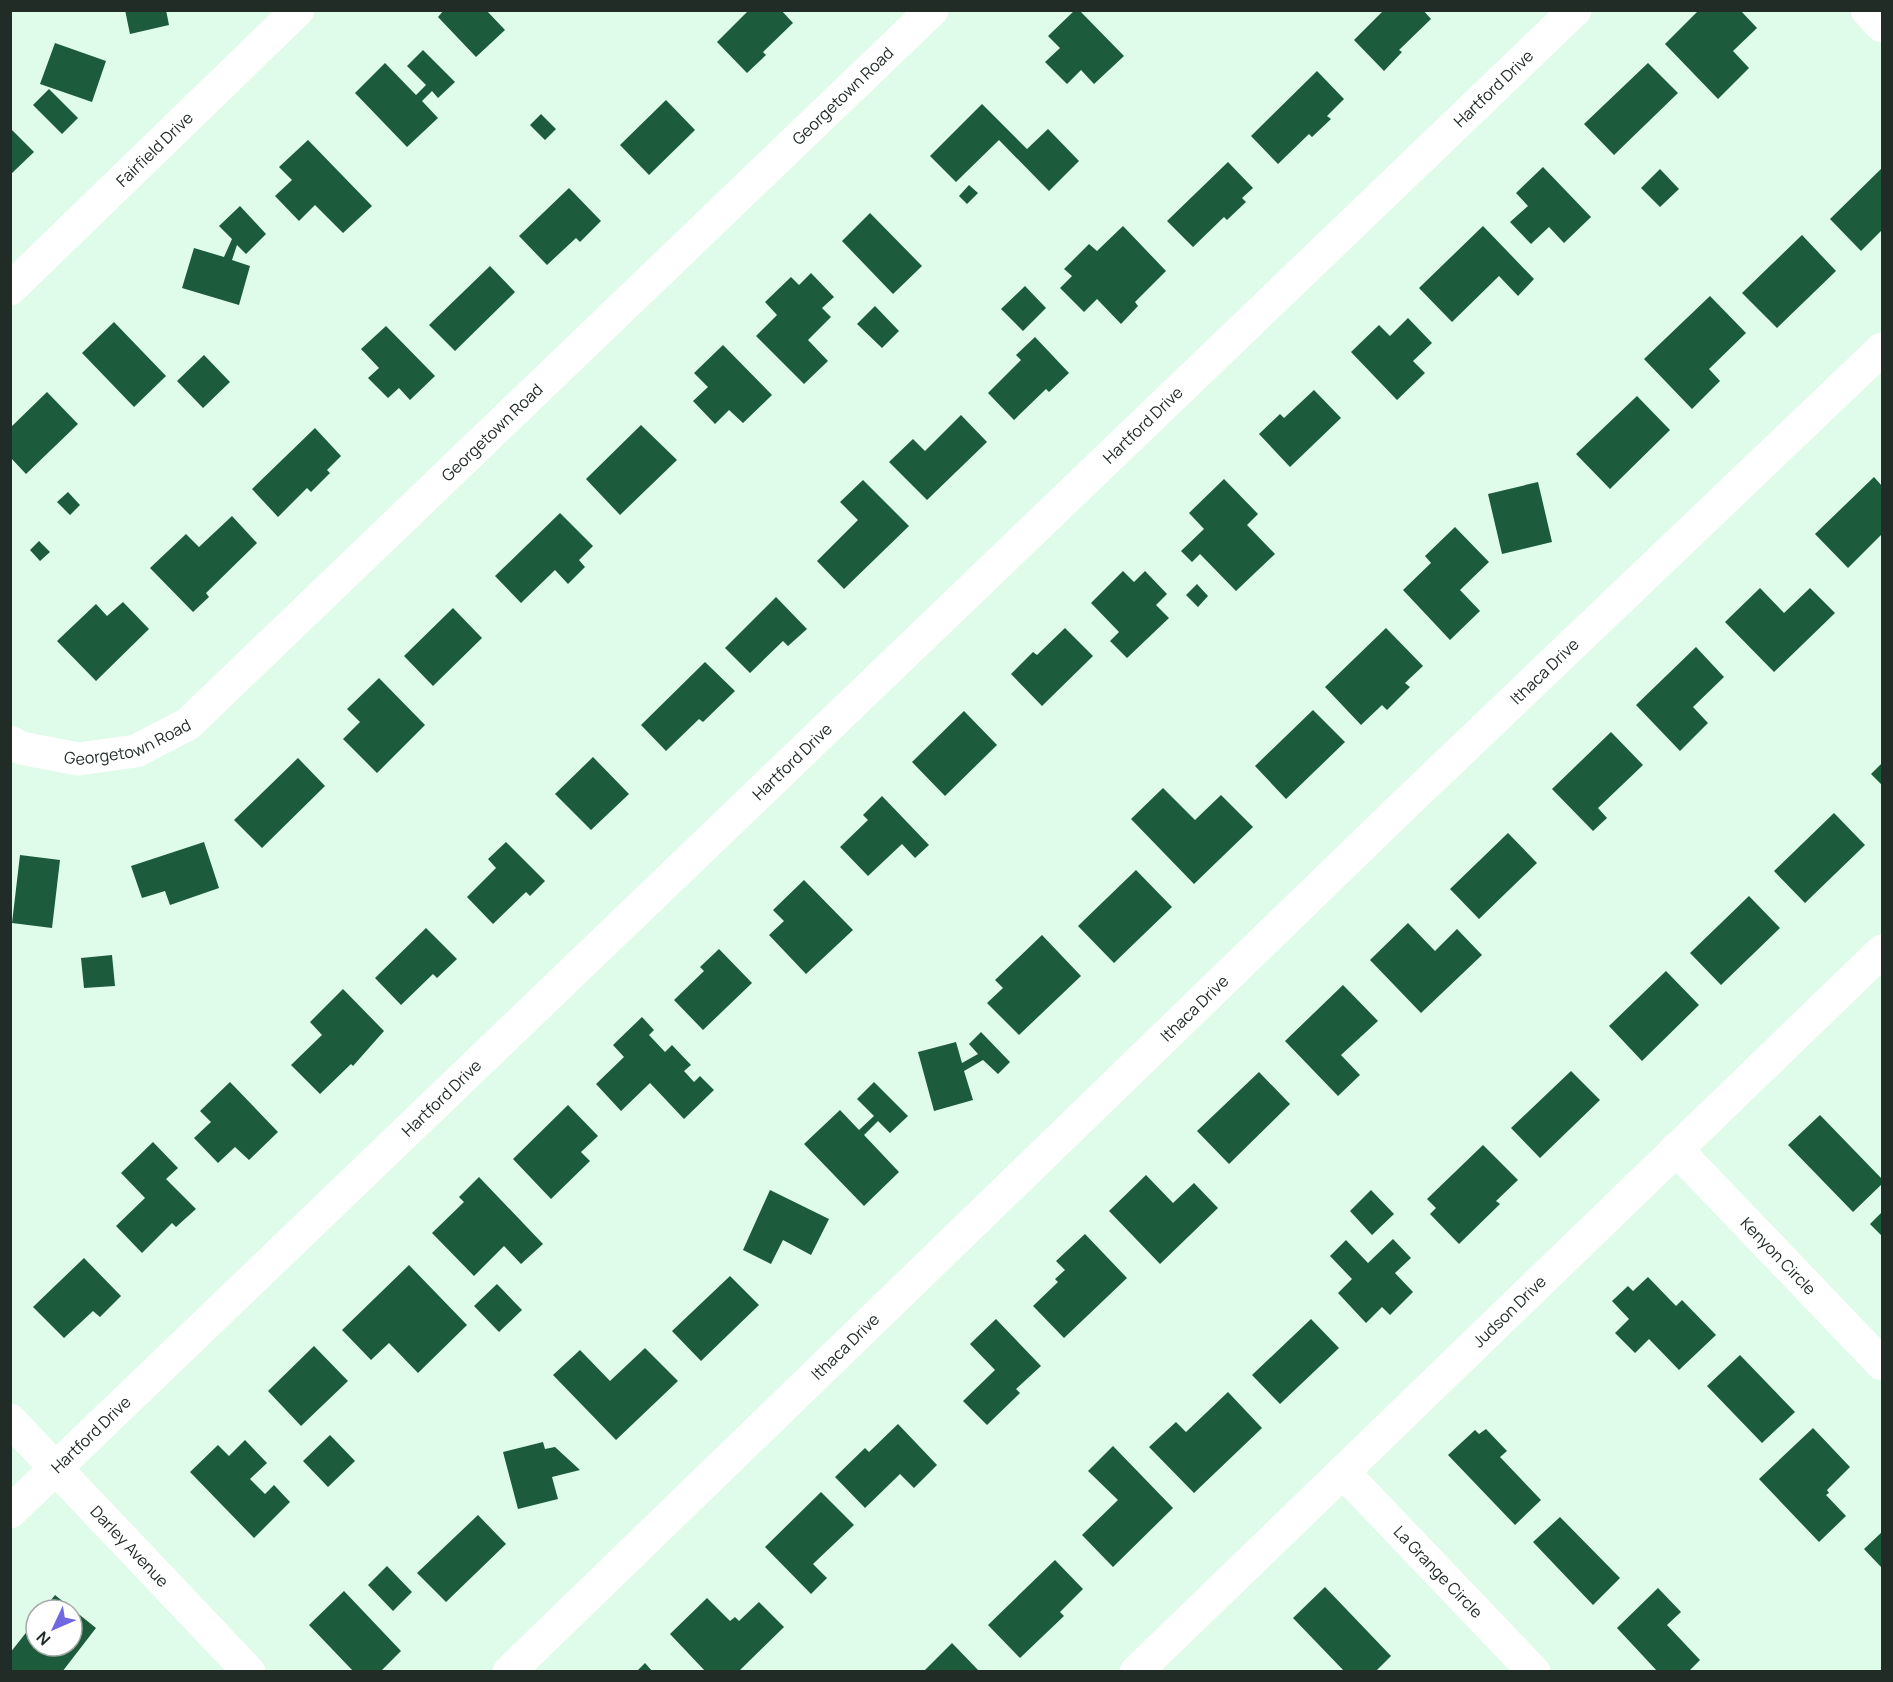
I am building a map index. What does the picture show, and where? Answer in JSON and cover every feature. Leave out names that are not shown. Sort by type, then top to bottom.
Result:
[{"type":"street","name":"Fairfield Drive","points":[[10,289],[298,10]]},
{"type":"street","name":"Georgetown Road","points":[[10,742],[21,748],[78,759],[136,751],[188,724],[932,10]]},
{"type":"street","name":"Hartford Drive","points":[[10,1512],[1575,10]]},
{"type":"street","points":[[1867,10],[1882,26]]},
{"type":"street","name":"Ithaca Drive","points":[[509,1671],[1400,809],[1882,349]]},
{"type":"street","name":"Judson Drive","points":[[1136,1671],[1882,951]]},
{"type":"street","name":"Kenyon Circle","points":[[1676,1149],[1882,1364]]},
{"type":"street","name":"Darley Avenue","points":[[10,1420],[249,1671]]},
{"type":"street","name":"La Grange Circle","points":[[1343,1472],[1534,1671]]},
{"type":"building","points":[[125,10],[166,10],[169,25],[130,34]]},
{"type":"building","points":[[444,10],[486,10],[505,30],[476,57],[438,17]]},
{"type":"building","points":[[749,10],[781,10],[793,23],[763,52],[766,55],[747,73],[717,42]]},
{"type":"building","points":[[1075,10],[1079,10],[1124,56],[1094,84],[1081,70],[1067,84],[1045,62],[1060,48],[1048,36]]},
{"type":"building","points":[[1384,10],[1423,10],[1431,19],[1399,50],[1402,52],[1384,71],[1354,40]]},
{"type":"building","points":[[1699,10],[1740,10],[1757,28],[1733,51],[1749,68],[1718,99],[1665,44]]},
{"type":"building","points":[[55,43],[106,61],[92,102],[40,84]]},
{"type":"building","points":[[423,50],[455,82],[438,98],[432,91],[422,101],[438,118],[407,147],[355,93],[385,63],[416,95],[426,85],[407,66]]},
{"type":"building","points":[[1648,63],[1678,93],[1614,155],[1584,124]]},
{"type":"building","points":[[1317,71],[1344,99],[1327,116],[1331,119],[1312,137],[1309,134],[1278,164],[1251,136]]},
{"type":"building","points":[[49,89],[78,118],[62,134],[33,105]]},
{"type":"building","points":[[666,100],[695,130],[649,175],[620,145]]},
{"type":"building","points":[[982,104],[1027,149],[1048,129],[1079,161],[1049,191],[999,140],[956,182],[930,156]]},
{"type":"building","points":[[541,114],[556,129],[545,140],[530,125]]},
{"type":"building","points":[[10,128],[34,152],[10,175]]},
{"type":"building","points":[[308,140],[372,206],[343,233],[315,205],[299,221],[275,196],[292,180],[279,167]]},
{"type":"building","points":[[1228,162],[1253,188],[1242,198],[1246,202],[1227,220],[1224,217],[1193,247],[1167,221]]},
{"type":"building","points":[[1543,167],[1591,217],[1564,243],[1549,227],[1531,244],[1510,222],[1528,206],[1516,193]]},
{"type":"building","points":[[1882,168],[1882,230],[1861,251],[1830,219]]},
{"type":"building","points":[[1660,169],[1679,189],[1660,207],[1641,188]]},
{"type":"building","points":[[969,185],[978,193],[967,204],[959,196]]},
{"type":"building","points":[[569,188],[601,221],[580,242],[576,238],[547,265],[519,236]]},
{"type":"building","points":[[240,206],[266,234],[246,254],[237,245],[232,260],[250,266],[239,305],[182,288],[194,248],[224,257],[232,239],[219,226]]},
{"type":"building","points":[[870,213],[922,266],[893,294],[842,241]]},
{"type":"building","points":[[1123,226],[1166,271],[1135,302],[1138,306],[1121,324],[1097,299],[1084,312],[1060,288],[1072,276],[1064,269],[1089,244],[1097,251]]},
{"type":"building","points":[[1483,226],[1534,279],[1518,296],[1499,276],[1452,322],[1419,288]]},
{"type":"building","points":[[1802,235],[1836,271],[1777,328],[1742,293]]},
{"type":"building","points":[[490,266],[515,292],[455,351],[429,325]]},
{"type":"building","points":[[811,273],[834,297],[822,308],[831,317],[808,340],[828,361],[804,384],[756,336],[777,315],[765,302],[791,277],[799,285]]},
{"type":"building","points":[[1025,286],[1046,308],[1023,331],[1001,309]]},
{"type":"building","points":[[1710,296],[1746,333],[1709,369],[1720,381],[1692,409],[1644,359]]},
{"type":"building","points":[[875,306],[899,331],[882,348],[857,324]]},
{"type":"building","points":[[1408,318],[1432,343],[1413,361],[1425,373],[1397,400],[1351,352],[1379,325],[1390,336]]},
{"type":"building","points":[[114,322],[166,376],[134,407],[82,353]]},
{"type":"building","points":[[386,326],[435,376],[410,400],[399,388],[388,398],[368,378],[379,368],[361,349]]},
{"type":"building","points":[[1035,337],[1069,373],[1049,392],[1046,389],[1014,420],[988,393],[1021,360],[1016,355]]},
{"type":"building","points":[[723,345],[772,395],[743,423],[729,410],[715,424],[693,401],[708,387],[694,373]]},
{"type":"building","points":[[204,355],[230,382],[203,408],[177,381]]},
{"type":"building","points":[[1314,390],[1341,418],[1290,467],[1259,434],[1280,414],[1284,418]]},
{"type":"building","points":[[47,392],[78,424],[26,474],[10,457],[10,428]]},
{"type":"building","points":[[1637,396],[1670,430],[1610,489],[1576,454]]},
{"type":"building","points":[[961,415],[987,442],[927,500],[889,462],[913,439],[925,451]]},
{"type":"building","points":[[641,425],[677,460],[620,515],[586,479]]},
{"type":"building","points":[[315,428],[341,456],[327,470],[330,473],[311,492],[307,488],[278,517],[252,489]]},
{"type":"building","points":[[1874,477],[1882,486],[1882,534],[1848,568],[1815,534]]},
{"type":"building","points":[[1224,479],[1258,514],[1247,525],[1275,554],[1236,591],[1200,554],[1192,562],[1181,551],[1204,529],[1189,513]]},
{"type":"building","points":[[863,480],[909,526],[844,589],[817,561],[858,520],[840,502]]},
{"type":"building","points":[[1538,482],[1552,542],[1502,554],[1488,494]]},
{"type":"building","points":[[68,492],[80,505],[70,515],[57,502]]},
{"type":"building","points":[[560,513],[593,546],[579,560],[585,567],[568,584],[555,570],[521,603],[495,576]]},
{"type":"building","points":[[232,516],[257,543],[206,593],[209,597],[193,612],[150,568],[186,534],[199,547]]},
{"type":"building","points":[[1455,527],[1489,562],[1460,590],[1480,611],[1450,640],[1403,590],[1431,563],[1425,556]]},
{"type":"building","points":[[39,541],[50,552],[40,561],[30,550]]},
{"type":"building","points":[[1123,571],[1134,582],[1145,571],[1167,594],[1156,605],[1169,618],[1127,658],[1110,641],[1119,632],[1091,603]]},
{"type":"building","points":[[1197,584],[1208,596],[1198,607],[1186,595]]},
{"type":"building","points":[[1760,588],[1784,613],[1810,588],[1835,613],[1774,672],[1725,622]]},
{"type":"building","points":[[776,597],[807,629],[788,646],[783,641],[750,673],[725,648]]},
{"type":"building","points":[[123,602],[149,629],[96,681],[57,641],[96,604],[107,616]]},
{"type":"building","points":[[453,608],[482,638],[433,686],[404,656]]},
{"type":"building","points":[[1065,628],[1093,656],[1042,706],[1011,674],[1033,652],[1037,655]]},
{"type":"building","points":[[1386,628],[1423,666],[1405,683],[1410,687],[1387,710],[1382,705],[1361,725],[1325,687]]},
{"type":"building","points":[[1696,647],[1724,677],[1693,707],[1708,723],[1680,751],[1636,705]]},
{"type":"building","points":[[705,662],[735,691],[703,722],[699,719],[666,751],[641,725]]},
{"type":"building","points":[[379,678],[425,725],[377,773],[343,739],[360,722],[347,709]]},
{"type":"building","points":[[1313,710],[1345,742],[1286,799],[1255,766]]},
{"type":"building","points":[[964,711],[997,745],[945,796],[912,762]]},
{"type":"building","points":[[1611,732],[1643,765],[1598,808],[1607,818],[1593,831],[1552,789]]},
{"type":"building","points":[[593,757],[629,794],[591,830],[555,794]]},
{"type":"building","points":[[298,758],[325,786],[262,848],[234,820]]},
{"type":"building","points":[[1882,763],[1882,785],[1871,774]]},
{"type":"building","points":[[1163,788],[1195,820],[1221,795],[1253,827],[1194,884],[1131,819]]},
{"type":"building","points":[[882,796],[929,845],[915,858],[902,844],[868,876],[840,847],[868,820],[863,815]]},
{"type":"building","points":[[1834,813],[1865,845],[1805,903],[1774,871]]},
{"type":"building","points":[[1508,833],[1537,863],[1479,919],[1450,889]]},
{"type":"building","points":[[204,842],[219,888],[170,905],[165,891],[142,898],[131,866]]},
{"type":"building","points":[[506,842],[545,881],[530,896],[526,892],[493,924],[467,897],[496,868],[488,859]]},
{"type":"building","points":[[20,855],[60,860],[52,928],[12,923]]},
{"type":"building","points":[[1136,870],[1172,907],[1114,963],[1078,926]]},
{"type":"building","points":[[804,880],[853,930],[806,974],[769,935],[784,921],[773,910]]},
{"type":"building","points":[[1749,896],[1780,928],[1721,985],[1690,953]]},
{"type":"building","points":[[1408,923],[1435,951],[1457,929],[1482,955],[1421,1013],[1370,960]]},
{"type":"building","points":[[426,928],[457,959],[437,978],[433,974],[401,1005],[375,978]]},
{"type":"building","points":[[1042,935],[1081,976],[1019,1035],[987,1003],[1003,988],[995,980]]},
{"type":"building","points":[[719,949],[752,983],[703,1030],[674,1000],[704,971],[700,967]]},
{"type":"building","points":[[112,955],[115,986],[84,988],[81,958]]},
{"type":"building","points":[[1666,971],[1699,1005],[1642,1061],[1609,1026]]},
{"type":"building","points":[[1343,985],[1378,1021],[1341,1055],[1360,1075],[1338,1096],[1285,1041]]},
{"type":"building","points":[[343,989],[384,1031],[353,1066],[351,1064],[320,1094],[291,1065],[322,1035],[310,1022]]},
{"type":"building","points":[[642,1017],[654,1030],[649,1035],[665,1052],[672,1045],[691,1065],[684,1071],[694,1082],[700,1076],[714,1090],[684,1119],[650,1083],[621,1111],[596,1084],[624,1057],[613,1045]]},
{"type":"building","points":[[981,1032],[1010,1062],[998,1074],[983,1060],[964,1071],[973,1100],[934,1111],[918,1052],[956,1042],[962,1063],[978,1054],[969,1044]]},
{"type":"building","points":[[1571,1071],[1600,1100],[1540,1158],[1511,1128]]},
{"type":"building","points":[[1259,1072],[1290,1104],[1229,1164],[1197,1131]]},
{"type":"building","points":[[230,1082],[278,1132],[249,1160],[235,1147],[218,1163],[194,1138],[211,1122],[200,1111]]},
{"type":"building","points":[[874,1082],[908,1116],[890,1133],[878,1121],[864,1135],[899,1172],[864,1206],[804,1144],[840,1110],[859,1130],[874,1116],[857,1099]]},
{"type":"building","points":[[568,1105],[598,1136],[581,1152],[590,1161],[551,1199],[513,1159]]},
{"type":"building","points":[[1820,1115],[1882,1179],[1882,1184],[1853,1212],[1788,1145]]},
{"type":"building","points":[[153,1142],[178,1168],[166,1179],[196,1209],[176,1227],[172,1223],[142,1253],[116,1226],[145,1198],[121,1173]]},
{"type":"building","points":[[1483,1145],[1518,1180],[1496,1201],[1500,1204],[1459,1244],[1430,1214],[1436,1208],[1427,1199]]},
{"type":"building","points":[[1146,1175],[1173,1203],[1194,1183],[1218,1208],[1160,1264],[1109,1211]]},
{"type":"building","points":[[479,1177],[543,1244],[521,1264],[504,1246],[474,1276],[432,1233],[464,1202],[459,1197]]},
{"type":"building","points":[[770,1190],[829,1219],[811,1255],[783,1240],[771,1264],[743,1250]]},
{"type":"building","points":[[1371,1190],[1394,1214],[1372,1235],[1350,1211]]},
{"type":"building","points":[[1882,1212],[1882,1236],[1870,1224]]},
{"type":"building","points":[[1085,1234],[1127,1278],[1064,1338],[1033,1306],[1058,1282],[1055,1279],[1065,1270],[1056,1261]]},
{"type":"building","points":[[1393,1239],[1411,1258],[1395,1273],[1413,1292],[1390,1315],[1382,1307],[1366,1323],[1338,1293],[1352,1279],[1330,1256],[1346,1240],[1368,1263]]},
{"type":"building","points":[[84,1258],[121,1296],[100,1317],[93,1311],[64,1338],[33,1307]]},
{"type":"building","points":[[409,1265],[467,1325],[418,1373],[389,1343],[371,1360],[342,1330]]},
{"type":"building","points":[[730,1276],[759,1305],[701,1361],[672,1331]]},
{"type":"building","points":[[1648,1277],[1676,1306],[1682,1300],[1716,1335],[1679,1370],[1649,1339],[1635,1353],[1615,1333],[1629,1319],[1612,1301],[1628,1286],[1633,1291]]},
{"type":"building","points":[[497,1284],[522,1310],[499,1332],[474,1306]]},
{"type":"building","points":[[996,1319],[1041,1366],[1016,1389],[1020,1393],[987,1425],[963,1401],[995,1370],[970,1344]]},
{"type":"building","points":[[1311,1319],[1339,1348],[1280,1404],[1252,1375]]},
{"type":"building","points":[[314,1346],[348,1381],[301,1426],[268,1391]]},
{"type":"building","points":[[645,1348],[678,1381],[616,1440],[553,1375],[580,1350],[610,1381]]},
{"type":"building","points":[[1740,1355],[1795,1412],[1762,1443],[1707,1386]]},
{"type":"building","points":[[1228,1392],[1262,1428],[1194,1493],[1149,1447],[1176,1422],[1186,1432]]},
{"type":"building","points":[[898,1424],[937,1465],[914,1488],[900,1474],[865,1508],[835,1477],[865,1448],[869,1452]]},
{"type":"building","points":[[1813,1428],[1850,1467],[1827,1490],[1829,1493],[1826,1495],[1846,1516],[1819,1542],[1759,1479]]},
{"type":"building","points":[[1486,1429],[1507,1451],[1500,1457],[1541,1500],[1515,1525],[1448,1455],[1475,1430],[1479,1434]]},
{"type":"building","points":[[330,1435],[355,1461],[328,1487],[303,1461]]},
{"type":"building","points":[[245,1440],[267,1463],[250,1479],[265,1494],[274,1485],[290,1502],[254,1538],[190,1472],[218,1445],[229,1456]]},
{"type":"building","points":[[543,1442],[545,1449],[555,1447],[580,1470],[552,1477],[558,1499],[518,1509],[503,1452]]},
{"type":"building","points":[[1113,1446],[1173,1508],[1113,1567],[1082,1535],[1118,1500],[1088,1471]]},
{"type":"building","points":[[821,1492],[854,1525],[813,1564],[827,1578],[811,1594],[765,1547]]},
{"type":"building","points":[[478,1515],[506,1544],[446,1602],[417,1573]]},
{"type":"building","points":[[1560,1517],[1620,1578],[1593,1605],[1533,1542]]},
{"type":"building","points":[[1882,1532],[1882,1568],[1864,1549]]},
{"type":"building","points":[[1055,1560],[1083,1589],[1060,1612],[1064,1616],[1020,1658],[988,1625]]},
{"type":"building","points":[[387,1566],[412,1592],[393,1611],[368,1585]]},
{"type":"building","points":[[1325,1587],[1391,1656],[1375,1672],[1345,1672],[1293,1618]]},
{"type":"building","points":[[1658,1588],[1681,1612],[1667,1625],[1700,1660],[1688,1672],[1658,1672],[1617,1628]]},
{"type":"building","points":[[344,1591],[401,1651],[380,1672],[354,1672],[309,1625]]},
{"type":"building","points":[[707,1598],[730,1621],[735,1617],[739,1621],[759,1602],[784,1627],[738,1672],[706,1672],[670,1634]]},
{"type":"building","points":[[84,1618],[96,1628],[84,1644]]},
{"type":"building","points":[[24,1635],[24,1658],[73,1658],[62,1672],[10,1672],[10,1653]]},
{"type":"building","points":[[952,1643],[980,1672],[923,1672]]},
{"type":"building","points":[[645,1663],[653,1672],[636,1672]]}]
